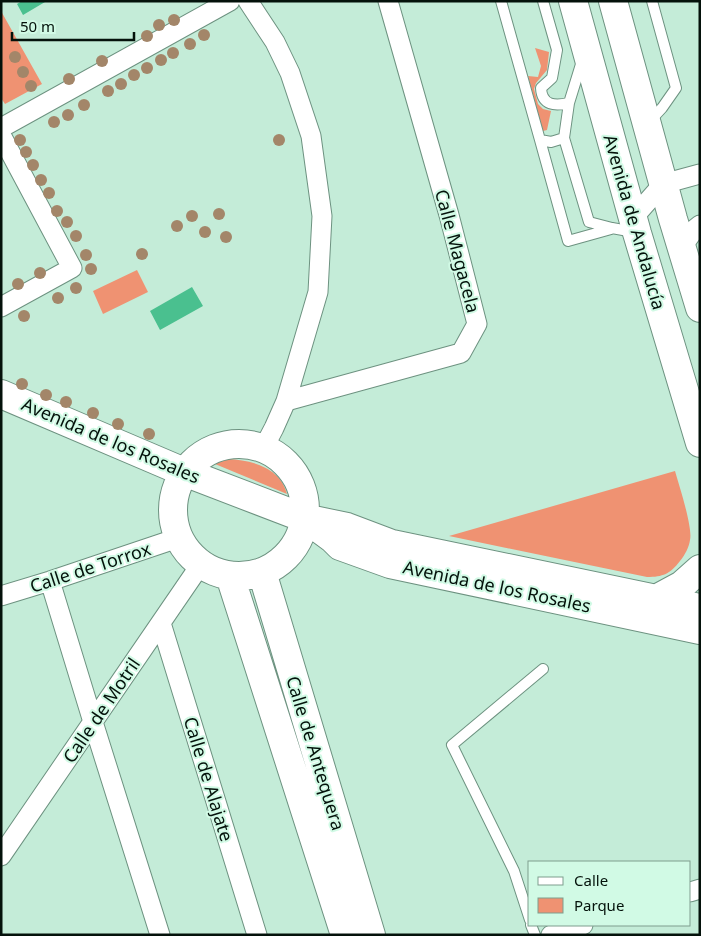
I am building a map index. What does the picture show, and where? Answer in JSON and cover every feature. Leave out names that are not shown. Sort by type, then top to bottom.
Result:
[{"type":"main road","name":"Avenida de Andalucía","points":[[573,1],[628,226],[700,442]]},
{"type":"main road","points":[[613,1],[681,248],[700,308]]},
{"type":"main road","name":"Avenida de los Rosales","points":[[1,394],[184,472],[304,518],[347,527],[392,544],[700,608]]},
{"type":"main road","points":[[242,444],[263,448],[282,460],[296,477],[304,497],[304,518],[300,536],[278,564],[262,572],[246,576],[230,576],[215,572],[201,564],[188,553],[178,538],[172,516],[175,493],[184,472],[200,456],[220,446],[242,444]]},
{"type":"main road","name":"Avenida de los Rosales","points":[[304,518],[340,546],[390,564],[700,630]]},
{"type":"main road","points":[[656,600],[682,585],[700,569]]},
{"type":"main road","name":"Calle de Antequera","points":[[262,572],[372,935]]},
{"type":"main road","name":"Calle de Antequera","points":[[230,576],[345,935]]},
{"type":"street","points":[[1,128],[230,1]]},
{"type":"street","points":[[248,1],[275,42],[290,73],[311,136],[322,216],[318,292],[286,401],[263,448]]},
{"type":"street","name":"Calle Magacela","points":[[286,401],[461,353],[477,324],[449,215],[388,1]]},
{"type":"street","points":[[1,136],[72,268],[1,307]]},
{"type":"street","points":[[628,226],[663,184],[700,174]]},
{"type":"street","points":[[681,248],[700,225]]},
{"type":"street","name":"Calle de Torrox","points":[[1,596],[178,538]]},
{"type":"street","name":"Calle de Motril","points":[[1,856],[201,564]]},
{"type":"street","points":[[50,581],[160,935]]},
{"type":"street","name":"Calle de Alajate","points":[[161,623],[257,935]]},
{"type":"street","points":[[559,934],[580,926]]},
{"type":"lane","points":[[501,1],[568,241],[628,226]]},
{"type":"lane","points":[[543,1],[556,50],[552,78],[541,88],[542,96],[546,102],[555,105],[569,103]]},
{"type":"lane","points":[[647,124],[662,108],[676,88],[652,1]]},
{"type":"lane","points":[[586,48],[569,103],[564,138],[589,222],[628,226]]},
{"type":"lane","points":[[540,140],[551,142],[564,138]]},
{"type":"lane","points":[[528,914],[514,871],[452,745],[543,669]]},
{"type":"green space","points":[[1,11],[42,84],[5,104],[1,98]]},
{"type":"green space","points":[[535,48],[549,52],[547,70],[536,83],[534,89],[538,104],[543,109],[551,111],[547,130],[543,131],[528,76],[538,77],[541,66]]},
{"type":"green space","points":[[137,270],[148,292],[103,314],[93,291]]},
{"type":"green space","points":[[228,459],[247,461],[264,467],[279,478],[287,494],[215,464]]},
{"type":"green space","points":[[675,471],[688,517],[690,540],[680,561],[673,569],[662,575],[647,577],[449,536]]},
{"type":"shaded area","points":[[22,1],[45,2],[23,15],[17,4]]},
{"type":"shaded area","points":[[192,287],[203,306],[160,330],[150,311]]}]
